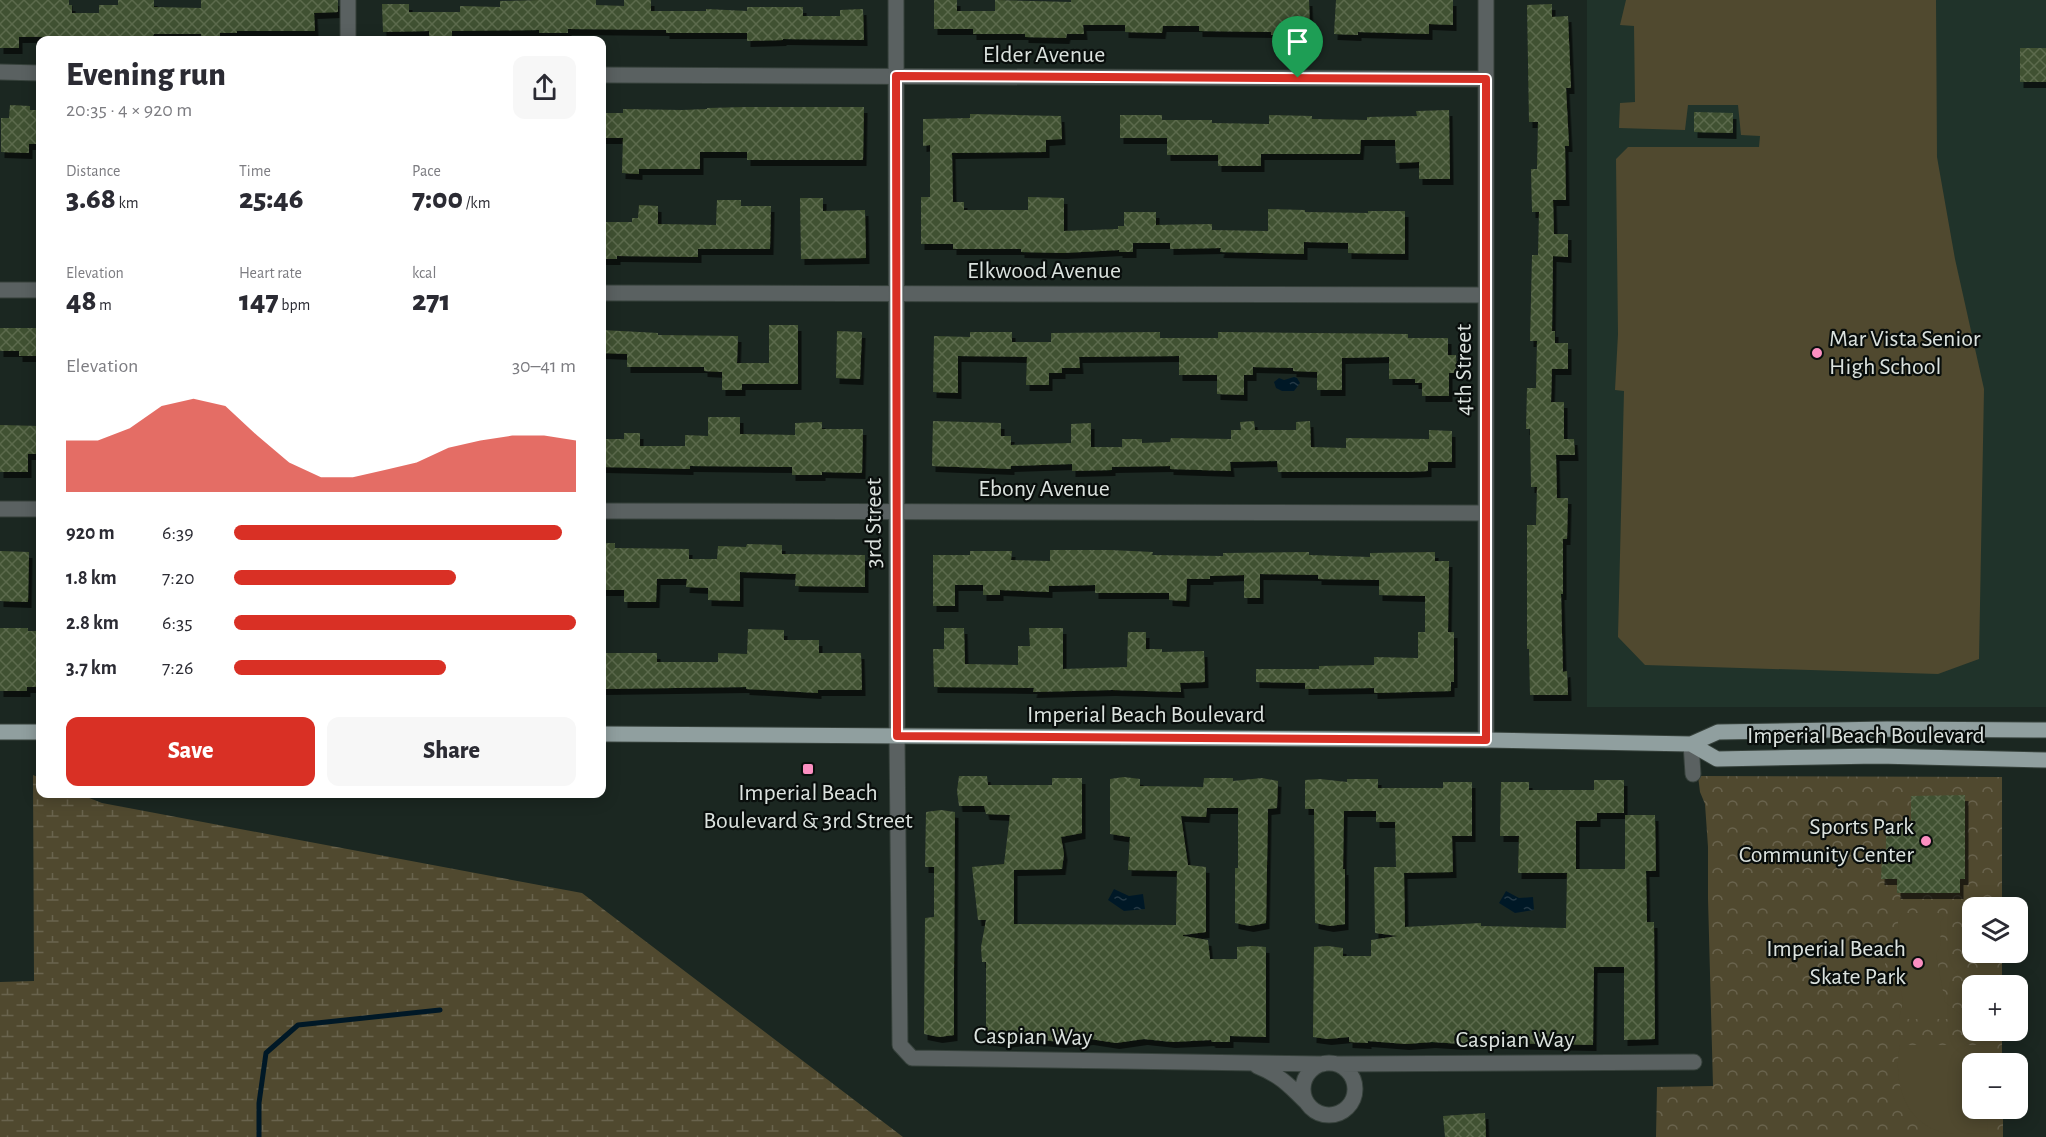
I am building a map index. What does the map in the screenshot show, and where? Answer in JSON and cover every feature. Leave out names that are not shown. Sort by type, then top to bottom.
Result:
[{"type":"main road","name":"Imperial Beach Boulevard","points":[[606,734],[1486,740],[1691,744],[1718,732],[1887,729],[2046,730]]},
{"type":"main road","points":[[0,732],[36,732]]},
{"type":"main road","name":"Imperial Beach Boulevard","points":[[1691,744],[1717,759],[1878,756],[2046,759]]},
{"type":"street","points":[[348,0],[348,36]]},
{"type":"street","name":"3rd Street","points":[[896,0],[896,512],[900,1046]]},
{"type":"street","name":"4th Street","points":[[1486,0],[1486,740]]},
{"type":"street","points":[[0,72],[36,73]]},
{"type":"street","name":"Elder Avenue","points":[[606,75],[1486,79]]},
{"type":"street","points":[[0,290],[36,290]]},
{"type":"street","name":"Elkwood Avenue","points":[[606,293],[1486,294]]},
{"type":"street","points":[[0,508],[36,509]]},
{"type":"street","name":"Ebony Avenue","points":[[606,511],[1486,513]]},
{"type":"street","points":[[1691,744],[1693,774]]},
{"type":"street","name":"Caspian Way","points":[[900,1046],[912,1058],[1330,1064],[1694,1062]]},
{"type":"street","name":"Caspian Way","points":[[1243,1061],[1274,1072],[1320,1114],[1328,1115],[1345,1110],[1351,1103],[1355,1087],[1347,1071],[1330,1064]]},
{"type":"street","points":[[1308,1104],[1303,1088],[1305,1080],[1309,1073],[1330,1064]]},
{"type":"shaded area","name":"Mar Vista Senior High School","points":[[1587,0],[2046,0],[2046,707],[1587,707]]},
{"type":"green space","name":"Mar Vista Senior High School","points":[[1626,0],[1936,0],[1937,157],[1955,259],[1984,389],[1979,659],[1938,674],[1645,665],[1618,637],[1624,391],[1615,390],[1618,334],[1616,159],[1628,147],[1759,147],[1760,136],[1741,135],[1738,105],[1688,105],[1685,130],[1619,128],[1620,103],[1635,102],[1634,26],[1620,25]]},
{"type":"green space","points":[[33,775],[36,776],[36,798],[89,798],[102,803],[582,893],[903,1137],[0,1137],[0,982],[34,981]]},
{"type":"green space","points":[[1698,776],[2002,777],[2002,897],[1962,897],[1962,963],[2002,963],[2002,975],[1962,975],[1962,1041],[2002,1041],[2002,1053],[1962,1053],[1962,1119],[2003,1119],[2003,1137],[1656,1137],[1657,1087],[1713,1086],[1708,847],[1705,804],[1700,792]]},
{"type":"green space","name":"Imperial Beach Skate Park","points":[[1902,913],[1938,913],[1944,917],[1941,921],[1940,946],[1936,954],[1945,1002],[1962,1015],[1962,1019],[1899,1019],[1903,1001],[1899,981],[1898,921]]},
{"type":"green space","points":[[1844,946],[1885,947],[1885,988],[1844,987]]},
{"type":"green space","points":[[1900,1045],[1981,1045],[1986,1053],[1962,1053],[1962,1119],[1987,1119],[1988,1133],[1941,1132],[1928,1127],[1918,1119],[1909,1109],[1904,1098],[1898,1072]]},
{"type":"water","points":[[1294,377],[1300,383],[1294,391],[1282,391],[1276,388],[1274,382],[1279,378],[1284,380]]},
{"type":"water","points":[[1114,889],[1129,896],[1143,894],[1145,909],[1124,911],[1108,900]]},
{"type":"water","points":[[1506,891],[1519,898],[1533,897],[1534,910],[1515,913],[1499,903]]},
{"type":"building","points":[[0,0],[69,0],[72,13],[99,13],[99,5],[118,5],[118,0],[154,0],[154,7],[201,8],[201,0],[338,0],[338,12],[314,13],[315,31],[237,31],[237,33],[220,33],[220,36],[154,34],[153,36],[36,36],[19,37],[19,48],[0,48]]},
{"type":"building","points":[[596,0],[596,5],[624,6],[624,0],[651,0],[651,11],[706,11],[706,9],[747,11],[747,7],[803,7],[803,16],[840,16],[840,10],[863,9],[864,40],[747,41],[747,33],[666,33],[666,30],[568,29],[568,33],[539,33],[539,30],[452,31],[452,36],[429,36],[429,31],[383,32],[382,4],[409,4],[409,12],[460,12],[460,6],[500,7],[500,1]]},
{"type":"building","points":[[934,0],[957,0],[957,11],[995,11],[995,0],[1071,2],[1071,0],[1309,0],[1310,34],[1271,35],[1271,32],[1199,31],[1199,26],[1163,26],[1162,33],[1125,32],[1125,25],[1083,25],[1084,34],[1067,34],[1066,38],[1025,37],[1025,34],[973,34],[973,29],[934,29]]},
{"type":"building","points":[[1336,0],[1453,0],[1453,25],[1429,24],[1429,34],[1358,32],[1358,35],[1334,34]]},
{"type":"building","points":[[1552,4],[1552,17],[1568,16],[1571,88],[1566,88],[1569,146],[1565,146],[1566,200],[1553,200],[1554,234],[1568,234],[1568,257],[1553,256],[1552,331],[1555,331],[1555,343],[1568,343],[1568,369],[1552,369],[1551,402],[1564,402],[1564,439],[1574,439],[1575,455],[1556,455],[1557,498],[1568,498],[1567,539],[1563,539],[1563,594],[1561,594],[1563,672],[1567,671],[1568,695],[1530,695],[1529,649],[1527,649],[1527,525],[1536,525],[1537,487],[1531,487],[1530,429],[1526,429],[1527,388],[1536,388],[1537,341],[1530,341],[1532,255],[1538,255],[1539,212],[1532,212],[1531,169],[1537,169],[1538,122],[1529,122],[1527,5]]},
{"type":"building","points":[[2020,48],[2046,48],[2046,82],[2020,82]]},
{"type":"building","points":[[10,105],[30,106],[30,110],[36,110],[36,144],[29,144],[29,153],[1,152],[1,118],[9,118]]},
{"type":"building","points":[[864,107],[863,160],[747,160],[747,152],[700,152],[700,169],[639,169],[639,174],[622,173],[623,138],[606,138],[606,113],[623,113],[623,109]]},
{"type":"building","points":[[1449,110],[1450,179],[1419,179],[1419,162],[1396,163],[1395,140],[1361,140],[1360,154],[1261,154],[1261,166],[1218,166],[1218,155],[1167,155],[1167,138],[1120,138],[1120,115],[1162,115],[1162,120],[1212,120],[1212,123],[1269,124],[1269,115],[1312,116],[1312,119],[1367,120],[1367,117],[1417,116],[1416,111]]},
{"type":"building","points":[[1694,112],[1733,113],[1733,133],[1694,132]]},
{"type":"building","points":[[970,114],[1061,116],[1062,139],[1046,140],[1046,152],[952,153],[953,202],[964,202],[964,210],[1028,210],[1028,197],[1064,198],[1064,231],[1118,229],[1118,226],[1124,226],[1124,212],[1156,212],[1156,225],[1212,224],[1212,230],[1268,231],[1268,209],[1368,213],[1368,211],[1405,211],[1405,254],[1348,253],[1348,243],[1304,242],[1304,254],[1220,252],[1221,248],[1170,249],[1170,243],[1133,243],[1133,252],[1119,252],[1119,250],[1063,253],[1021,252],[1021,249],[953,249],[953,244],[921,244],[921,197],[930,197],[930,145],[923,146],[923,119],[970,118]]},
{"type":"building","points":[[800,198],[823,198],[823,211],[865,210],[866,258],[801,259]]},
{"type":"building","points":[[717,200],[741,200],[741,206],[771,206],[770,249],[698,249],[698,257],[617,256],[617,259],[606,259],[606,222],[632,222],[632,218],[638,218],[639,205],[658,206],[658,224],[716,225]]},
{"type":"building","points":[[769,325],[798,325],[798,384],[742,384],[742,390],[722,390],[722,372],[704,371],[704,367],[627,367],[627,354],[606,353],[606,330],[658,333],[658,335],[738,336],[737,363],[769,363]]},
{"type":"building","points":[[0,328],[36,328],[36,356],[19,356],[19,351],[0,351]]},
{"type":"building","points":[[837,331],[862,332],[860,379],[836,378]]},
{"type":"building","points":[[970,332],[1012,332],[1012,342],[1051,342],[1051,333],[1160,332],[1160,338],[1218,338],[1218,332],[1408,334],[1408,338],[1448,338],[1448,355],[1456,355],[1457,373],[1449,373],[1449,396],[1422,396],[1422,383],[1415,383],[1415,379],[1389,379],[1389,357],[1342,358],[1342,390],[1317,390],[1317,372],[1293,371],[1293,368],[1253,367],[1253,375],[1244,375],[1244,395],[1217,394],[1217,375],[1179,375],[1179,356],[1079,357],[1080,368],[1062,368],[1062,373],[1049,373],[1049,385],[1026,385],[1027,357],[958,356],[958,393],[933,392],[934,336],[970,337]]},
{"type":"building","points":[[708,417],[740,417],[740,434],[795,435],[795,423],[822,422],[822,429],[863,429],[862,473],[822,472],[822,475],[792,475],[792,467],[690,466],[690,469],[606,467],[606,439],[624,439],[624,433],[640,433],[640,446],[685,446],[685,435],[708,436]]},
{"type":"building","points":[[933,421],[1001,423],[1001,436],[1011,436],[1011,445],[1071,443],[1071,424],[1091,423],[1091,447],[1122,447],[1122,439],[1142,439],[1142,443],[1170,442],[1171,438],[1231,439],[1231,430],[1241,430],[1240,422],[1254,421],[1255,430],[1296,430],[1296,422],[1310,421],[1311,447],[1346,448],[1346,438],[1429,439],[1429,430],[1452,431],[1452,462],[1428,462],[1428,471],[1408,472],[1278,472],[1277,461],[1230,462],[1231,471],[1170,469],[1170,466],[1112,467],[1112,470],[1072,471],[1072,464],[1011,466],[1011,469],[932,466]]},
{"type":"building","points":[[0,425],[36,426],[36,454],[28,454],[28,472],[0,472]]},
{"type":"building","points":[[606,543],[615,543],[615,548],[689,549],[689,559],[717,559],[718,546],[746,547],[747,544],[782,545],[782,554],[865,555],[865,587],[795,586],[796,574],[740,572],[740,601],[708,600],[708,588],[686,587],[687,579],[657,579],[656,602],[624,602],[624,590],[606,590]]},
{"type":"building","points":[[1050,550],[1110,550],[1153,552],[1152,555],[1223,556],[1223,553],[1309,552],[1309,555],[1370,557],[1370,553],[1435,552],[1435,561],[1449,561],[1448,632],[1454,632],[1454,682],[1451,682],[1451,691],[1374,693],[1374,688],[1305,689],[1305,683],[1256,682],[1256,669],[1319,669],[1319,666],[1374,665],[1374,657],[1418,658],[1418,632],[1425,632],[1425,596],[1379,595],[1379,580],[1318,579],[1318,575],[1260,574],[1260,598],[1244,598],[1244,575],[1210,576],[1210,579],[1187,579],[1186,601],[1169,600],[1169,593],[1095,593],[1095,585],[1049,586],[1049,592],[1000,590],[1000,595],[983,595],[983,585],[955,585],[955,606],[933,606],[933,555],[970,555],[970,551],[1012,551],[1011,560],[1050,561]]},
{"type":"building","points":[[0,551],[29,552],[28,602],[0,601]]},
{"type":"building","points":[[0,628],[28,628],[28,631],[36,631],[36,687],[27,687],[27,691],[0,691]]},
{"type":"building","points":[[944,628],[964,628],[965,664],[1018,665],[1018,646],[1030,646],[1029,628],[1063,628],[1063,669],[1127,667],[1128,632],[1146,632],[1146,649],[1162,649],[1162,652],[1204,651],[1205,682],[1180,683],[1181,692],[1112,690],[1033,692],[1034,688],[934,687],[933,649],[944,649]]},
{"type":"building","points":[[748,629],[784,630],[784,640],[819,640],[819,653],[861,653],[862,690],[818,690],[818,693],[746,689],[746,687],[606,689],[606,653],[657,653],[657,662],[718,662],[718,653],[747,654]]},
{"type":"building","points":[[959,776],[987,776],[988,785],[1052,785],[1052,778],[1082,778],[1082,833],[1061,837],[1064,854],[1062,869],[1014,870],[1014,924],[1176,925],[1177,871],[1128,870],[1130,837],[1110,834],[1110,779],[1124,777],[1140,779],[1140,786],[1203,787],[1204,778],[1233,778],[1233,781],[1262,778],[1278,781],[1277,808],[1268,809],[1266,923],[1250,926],[1235,923],[1238,808],[1207,808],[1206,817],[1181,816],[1188,865],[1206,867],[1206,932],[1183,936],[1208,940],[1210,959],[1237,959],[1237,947],[1266,947],[1266,1037],[1230,1036],[1230,1042],[1212,1042],[1211,1040],[1172,1042],[1144,1039],[1116,1043],[1090,1039],[1061,1042],[1030,1039],[1004,1042],[986,1039],[986,962],[982,962],[981,947],[986,920],[978,920],[972,867],[1004,864],[1010,815],[986,814],[984,806],[959,806],[957,791]]},
{"type":"building","points":[[1347,779],[1378,779],[1378,788],[1443,788],[1443,782],[1472,782],[1472,836],[1452,836],[1453,872],[1404,873],[1405,927],[1481,923],[1481,926],[1566,928],[1567,873],[1518,873],[1519,836],[1500,836],[1501,782],[1529,782],[1529,790],[1594,790],[1594,780],[1624,780],[1624,813],[1597,813],[1597,821],[1576,821],[1576,869],[1625,869],[1625,815],[1655,815],[1656,871],[1646,871],[1647,922],[1654,922],[1655,1039],[1624,1040],[1624,967],[1594,967],[1593,1045],[1501,1043],[1501,1041],[1462,1044],[1368,1041],[1368,1043],[1349,1042],[1349,1037],[1328,1039],[1313,1037],[1314,947],[1343,948],[1343,956],[1371,956],[1371,940],[1398,936],[1375,933],[1374,867],[1396,867],[1395,822],[1376,822],[1376,811],[1344,811],[1345,924],[1330,926],[1315,923],[1314,809],[1305,809],[1305,780],[1347,782]]},
{"type":"building","name":"Sports Park Community Center","points":[[1965,795],[1965,879],[1960,879],[1960,893],[1897,893],[1897,879],[1881,879],[1882,856],[1886,856],[1886,824],[1911,825],[1911,796]]},
{"type":"building","points":[[941,810],[955,812],[954,1035],[939,1037],[924,1034],[925,918],[934,917],[934,867],[925,867],[926,812]]},
{"type":"building","points":[[1485,1113],[1486,1137],[1445,1137],[1443,1116]]},
{"type":"waterway","points":[[259,1137],[259,1103],[266,1053],[298,1025],[440,1010]]},
{"type":"place","name":"Mar Vista Senior High School","points":[[1817,353]]},
{"type":"place","name":"Imperial Beach Boulevard & 3rd Street","points":[[808,769]]},
{"type":"place","name":"Sports Park Community Center","points":[[1926,841]]},
{"type":"place","name":"Imperial Beach Skate Park","points":[[1918,963]]},
{"type":"route","points":[[896,76],[1298,78],[1486,79],[1486,740],[897,736],[896,76]]}]
